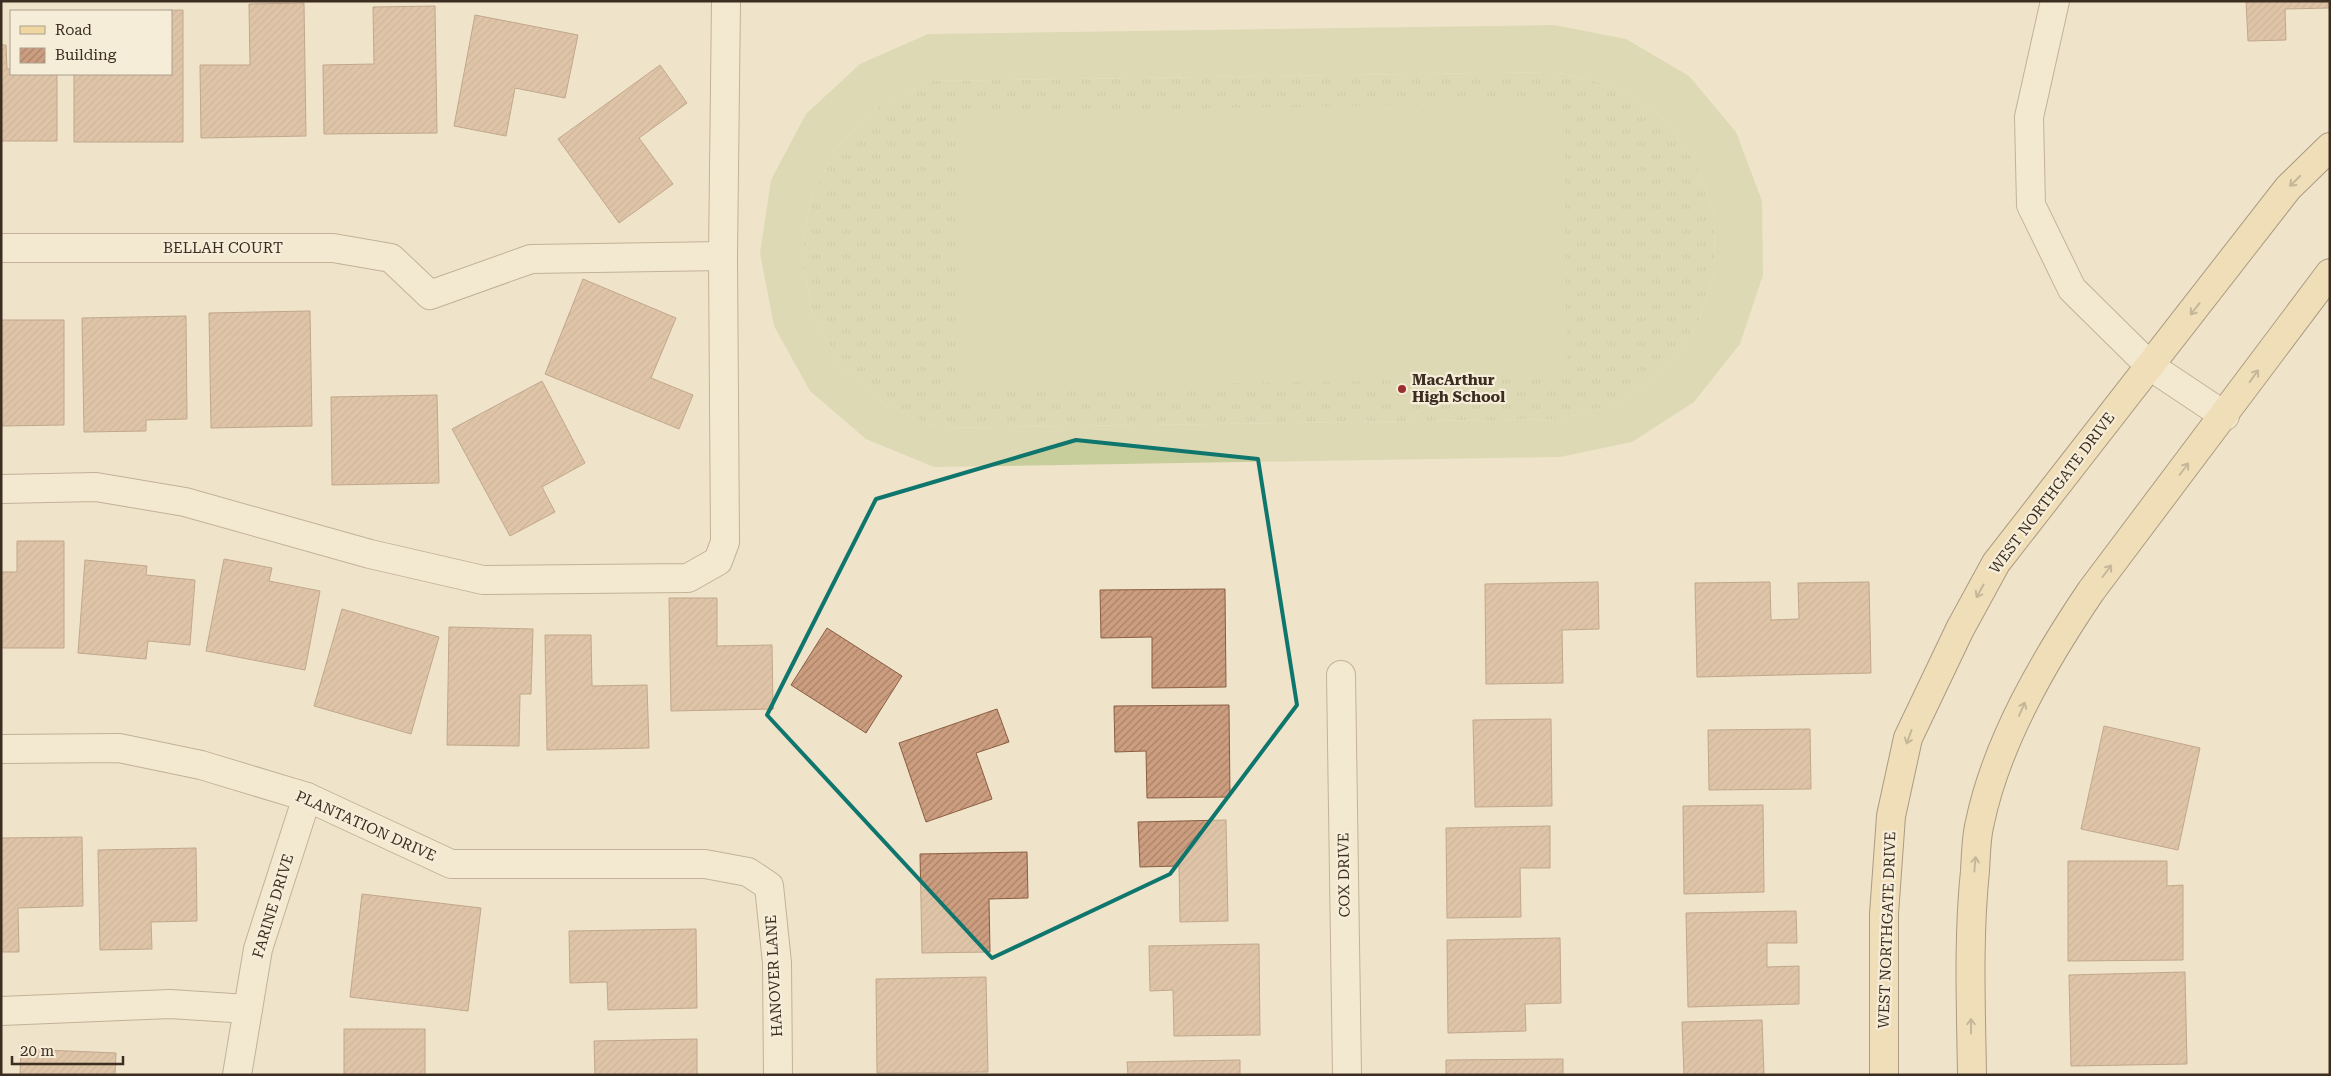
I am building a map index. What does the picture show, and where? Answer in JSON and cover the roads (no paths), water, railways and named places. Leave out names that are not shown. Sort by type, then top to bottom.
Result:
[{"type":"main road","name":"WEST NORTHGATE DRIVE","points":[[1884,1075],[1884,914],[1891,816],[1908,738],[1960,629],[1996,563],[2288,188],[2330,147]]},
{"type":"main road","points":[[1972,1075],[1970,918],[1979,823],[1992,777],[2030,690],[2065,630],[2091,591],[2225,416],[2330,273]]},
{"type":"street","points":[[1,489],[96,487],[185,502],[370,554],[483,580],[688,578],[718,561],[725,542],[723,256],[726,1]]},
{"type":"street","points":[[2055,1],[2029,117],[2030,205],[2072,289],[2150,366],[2225,416]]},
{"type":"street","name":"BELLAH COURT","points":[[1,248],[333,248],[390,258],[430,294],[531,258],[723,256]]},
{"type":"street","name":"COX DRIVE","points":[[1340,675],[1347,1075]]},
{"type":"street","name":"PLANTATION DRIVE","points":[[1,749],[120,748],[202,765],[307,797],[451,864],[705,864]]},
{"type":"street","name":"FARINE DRIVE","points":[[236,1075],[258,949],[307,797]]},
{"type":"street","name":"HANOVER LANE","points":[[705,864],[748,872],[769,886],[777,963],[778,1075]]},
{"type":"street","points":[[1,1011],[170,1004],[248,1009]]},
{"type":"place","name":"MacArthur High School","points":[[1402,389]]}]
